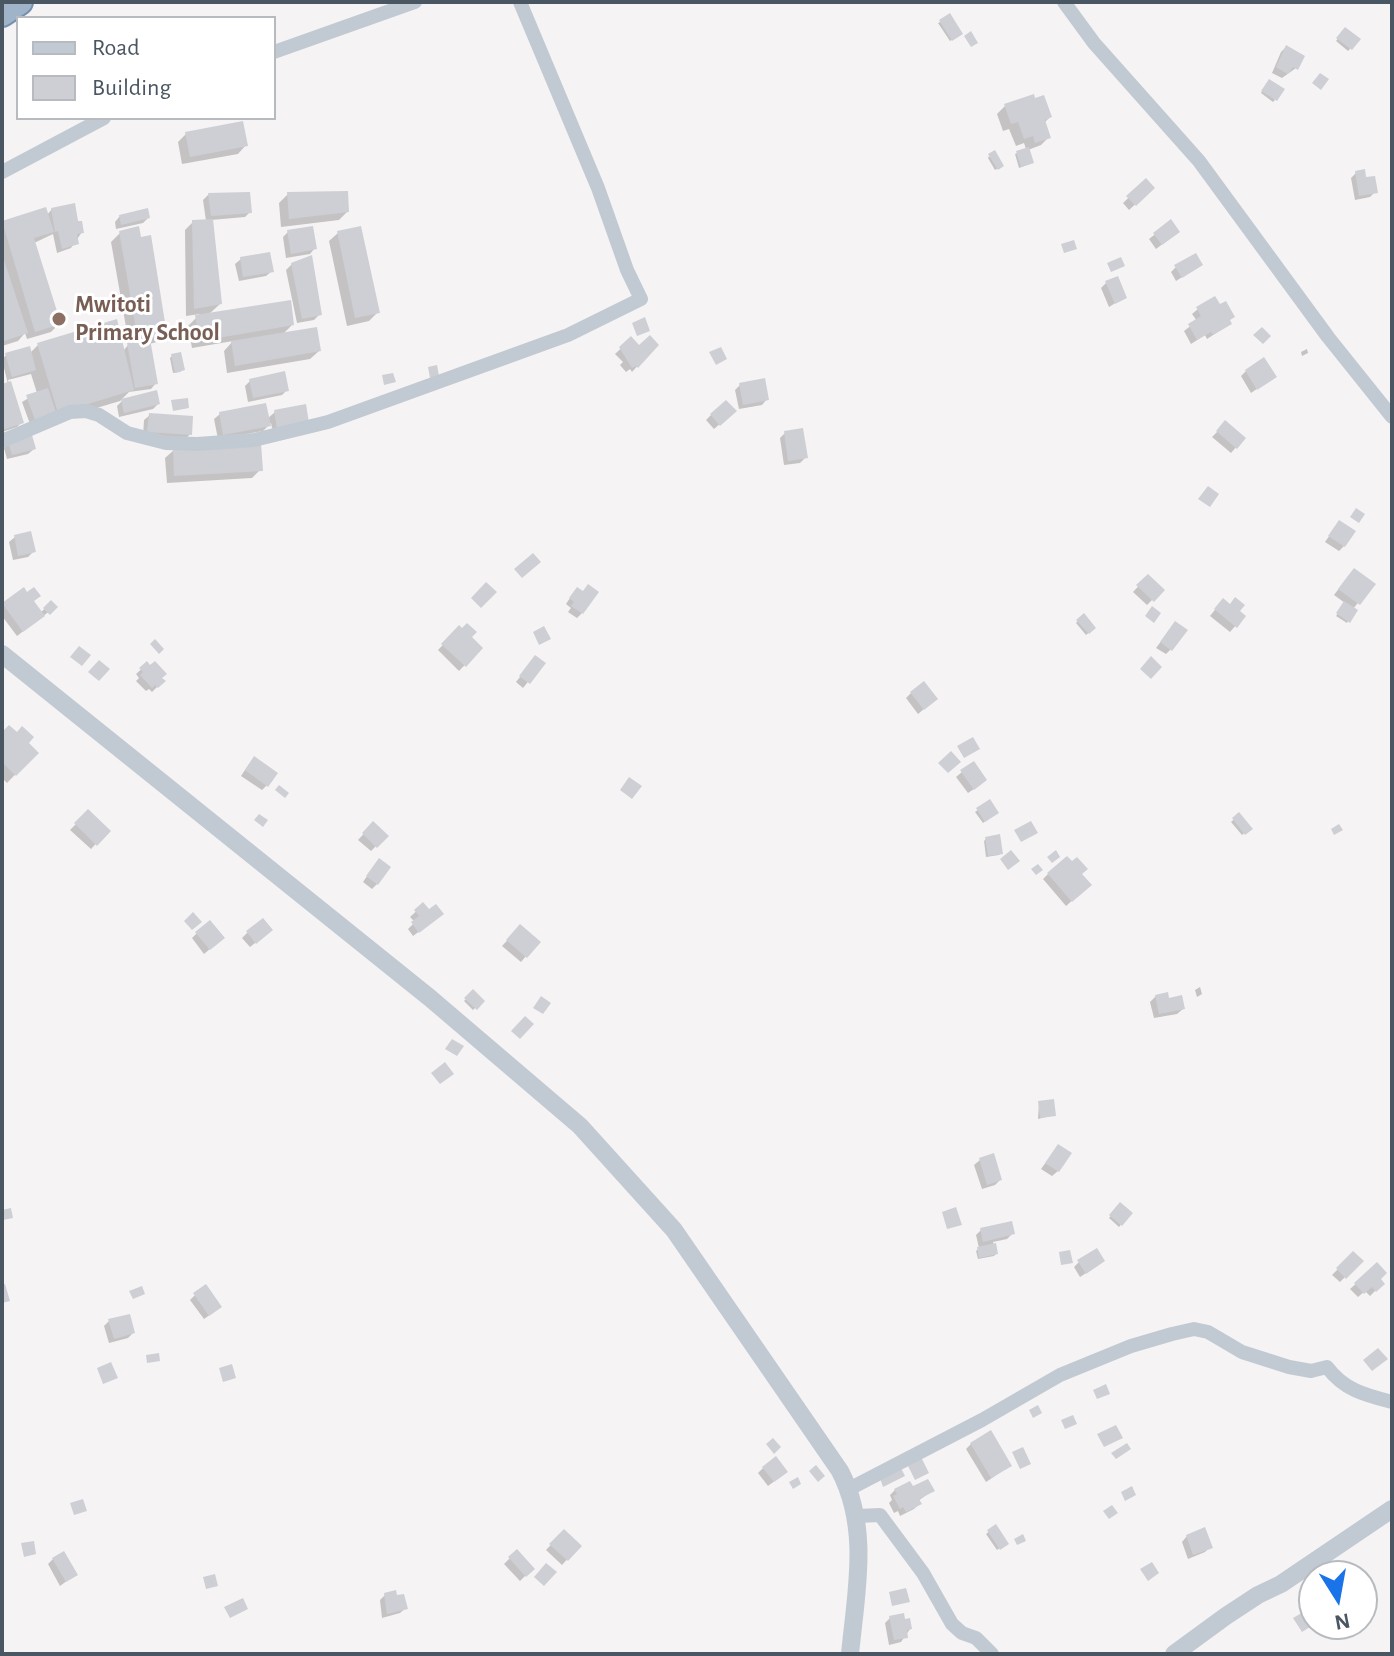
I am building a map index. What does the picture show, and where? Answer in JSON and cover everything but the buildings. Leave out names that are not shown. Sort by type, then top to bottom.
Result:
[{"type":"highway","points":[[2,14],[20,2]]},
{"type":"street","points":[[276,51],[415,2]]},
{"type":"street","points":[[2,441],[70,412],[86,411],[99,415],[127,433],[166,443],[254,440],[328,422],[568,335],[641,299],[520,2]]},
{"type":"street","points":[[1064,2],[1094,43],[1199,161],[1328,337],[1392,417]]},
{"type":"street","points":[[2,172],[100,120]]},
{"type":"street","points":[[2,654],[430,998],[580,1126],[674,1230],[840,1471],[849,1489],[857,1516],[859,1562],[850,1654]]},
{"type":"street","points":[[849,1489],[982,1420],[1060,1375],[1131,1346],[1194,1329],[1208,1332],[1242,1352],[1289,1367],[1311,1371],[1327,1367],[1335,1379],[1353,1391],[1392,1402]]},
{"type":"street","points":[[1174,1654],[1226,1616],[1281,1584],[1392,1509]]},
{"type":"street","points":[[857,1516],[880,1515],[923,1573],[952,1624],[962,1633],[976,1638],[992,1654]]},
{"type":"place","name":"Mwitoti Primary School","points":[[59,319]]}]
